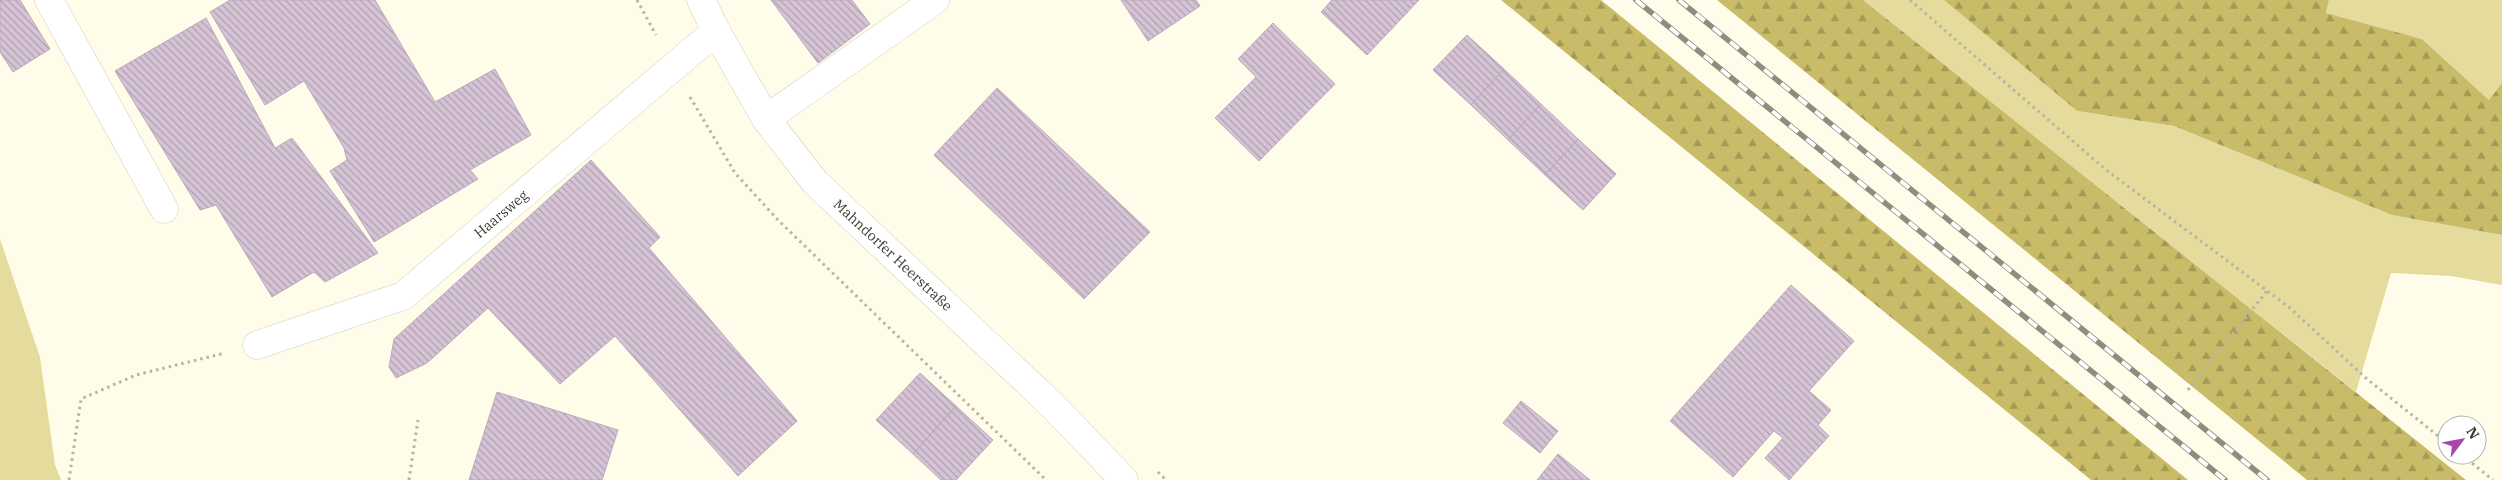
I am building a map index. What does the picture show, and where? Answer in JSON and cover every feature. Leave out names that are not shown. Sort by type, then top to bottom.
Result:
[{"type":"main road","points":[[49,0],[164,208]]},
{"type":"main road","name":"Mahndorfer Heerstraße","points":[[701,0],[716,32],[766,119],[815,182],[1053,406],[1124,480]]},
{"type":"main road","points":[[766,119],[935,0]]},
{"type":"main road","name":"Haarsweg","points":[[257,345],[403,296],[716,32]]},
{"type":"path","points":[[637,0],[674,68],[735,172],[772,213],[1046,480]]},
{"type":"path","points":[[1910,0],[2105,169],[2290,308],[2367,379],[2437,435]]},
{"type":"path","points":[[2188,390],[2267,291]]},
{"type":"path","points":[[69,480],[81,399],[136,375],[257,345]]},
{"type":"path","points":[[409,480],[418,420]]},
{"type":"path","points":[[2474,465],[2493,480]]},
{"type":"path","points":[[1153,467],[1166,480]]},
{"type":"shaded area","points":[[1863,0],[1944,0],[2077,111],[2174,126],[2392,215],[2502,235],[2502,285],[2451,276],[2391,273],[2356,392]]},
{"type":"shaded area","points":[[2329,0],[2502,0],[2502,83],[2489,100],[2422,39],[2326,13]]},
{"type":"shaded area","points":[[0,239],[40,357],[55,465],[61,480],[0,480]]},
{"type":"green space","points":[[1501,0],[1601,0],[2188,480],[2091,480]]},
{"type":"green space","points":[[1717,0],[1863,0],[2437,457],[2437,465],[2447,465],[2466,480],[2307,480]]},
{"type":"green space","points":[[1944,0],[2329,0],[2326,13],[2422,39],[2489,100],[2502,83],[2502,235],[2392,215],[2174,126],[2077,111]]},
{"type":"building","points":[[0,0],[20,0],[50,49],[13,72],[0,52]]},
{"type":"building","points":[[230,0],[375,0],[435,102],[495,69],[531,135],[470,170],[478,179],[374,242],[330,171],[347,160],[344,148],[304,81],[265,105],[210,12]]},
{"type":"building","points":[[771,0],[852,0],[870,24],[818,63]]},
{"type":"building","points":[[1121,0],[1196,0],[1200,6],[1148,41]]},
{"type":"building","points":[[1332,0],[1419,0],[1367,55],[1321,12]]},
{"type":"building","points":[[206,18],[275,148],[292,138],[378,253],[325,282],[314,272],[272,297],[216,205],[200,210],[115,71]]},
{"type":"building","points":[[1273,23],[1335,84],[1259,161],[1215,118],[1256,77],[1238,59]]},
{"type":"building","points":[[1467,35],[1504,69],[1471,105],[1433,70]]},
{"type":"building","points":[[1504,69],[1541,104],[1508,140],[1471,105]]},
{"type":"building","points":[[997,88],[1150,232],[1084,299],[934,155]]},
{"type":"building","points":[[1541,104],[1578,139],[1545,175],[1508,140]]},
{"type":"building","points":[[1578,139],[1616,174],[1583,210],[1545,175]]},
{"type":"building","points":[[591,160],[660,237],[649,248],[797,421],[738,476],[615,336],[560,384],[488,308],[427,363],[396,378],[389,367],[394,339]]},
{"type":"building","points":[[1791,285],[1854,341],[1809,391],[1831,410],[1818,425],[1829,436],[1789,480],[1765,458],[1783,438],[1774,431],[1733,477],[1670,421]]},
{"type":"building","points":[[920,373],[956,406],[913,454],[876,420]]},
{"type":"building","points":[[497,392],[618,430],[602,480],[469,480]]},
{"type":"building","points":[[1521,401],[1558,431],[1540,453],[1503,423]]},
{"type":"building","points":[[956,406],[993,440],[956,480],[941,480],[913,454]]},
{"type":"building","points":[[1558,454],[1590,480],[1537,480]]},
{"type":"railway","points":[[1636,0],[2225,480]]},
{"type":"railway","points":[[1679,0],[2267,480]]}]
